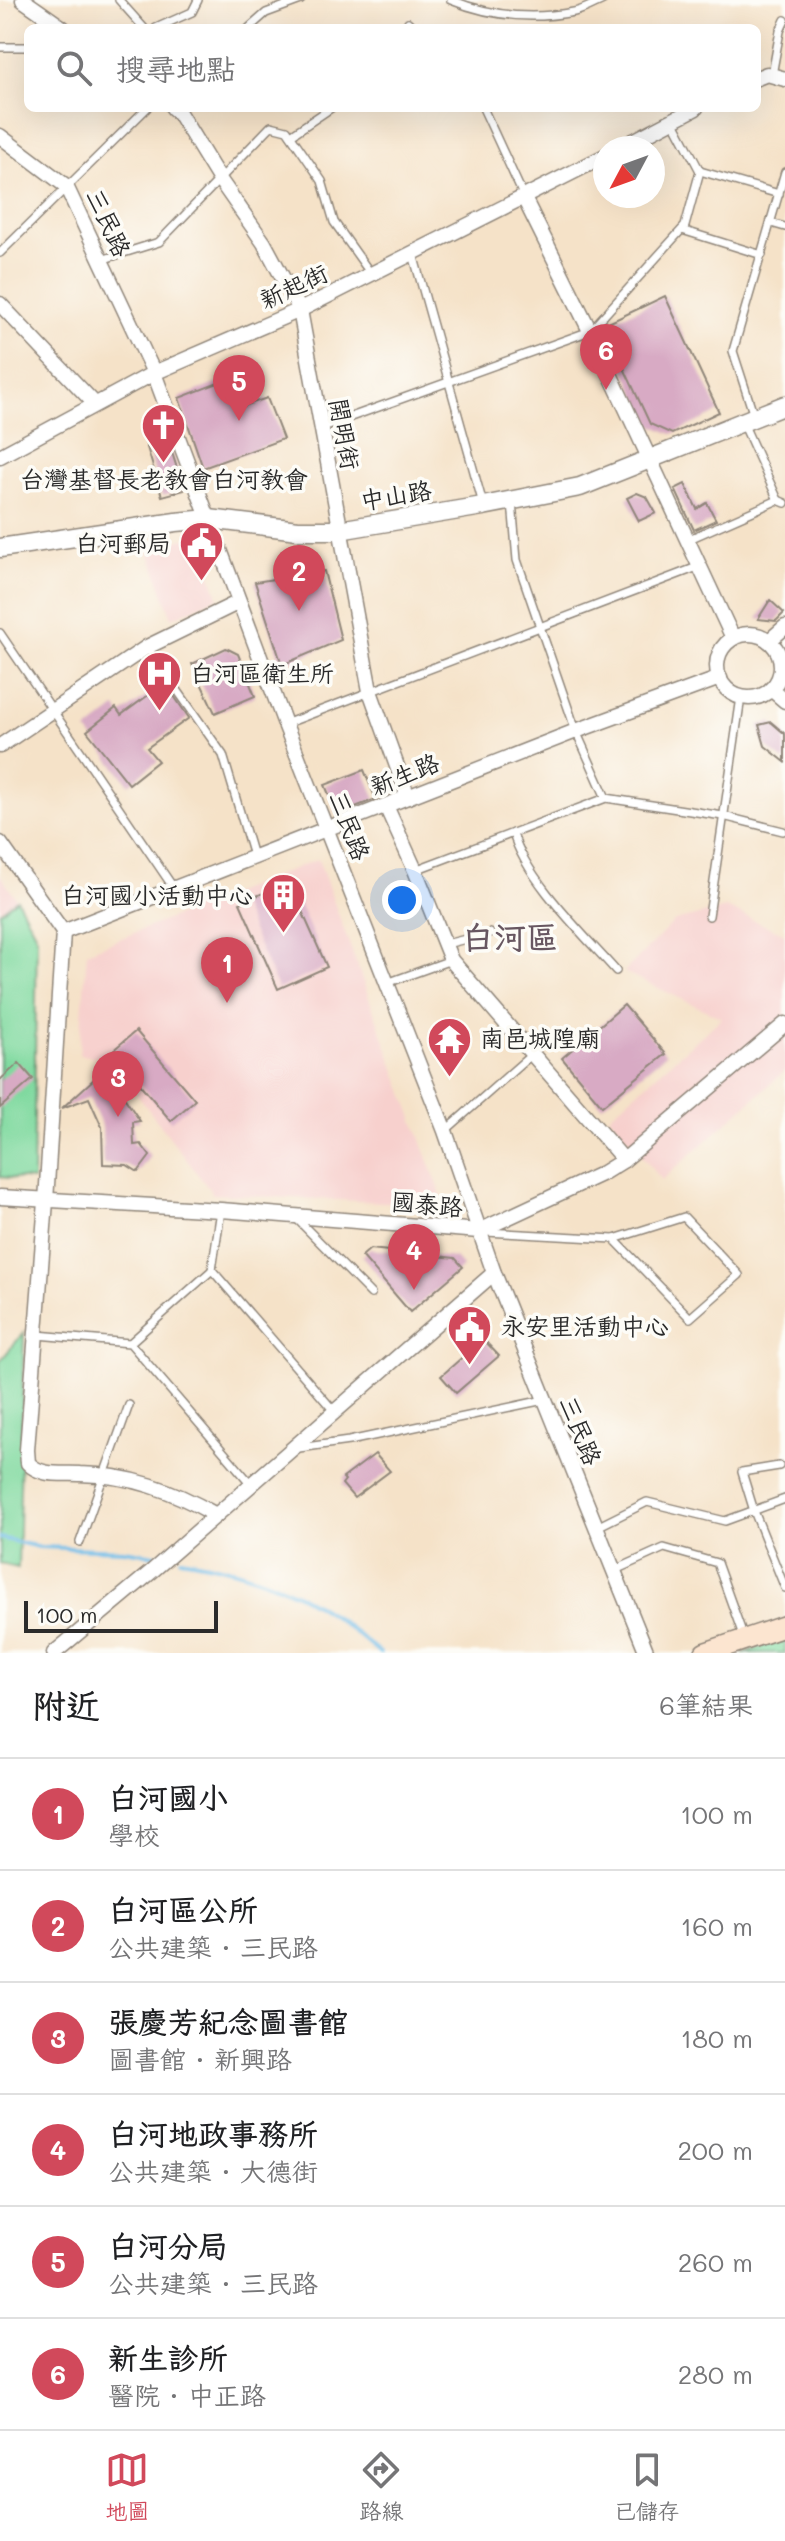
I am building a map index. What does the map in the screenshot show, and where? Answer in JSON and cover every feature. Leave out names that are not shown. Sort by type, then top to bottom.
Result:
[{"type":"main road","points":[[705,1653],[785,1626]]},
{"type":"street","points":[[23,0],[57,24]]},
{"type":"street","name":"開明街","points":[[178,112],[264,243],[300,310],[370,691],[408,797]]},
{"type":"street","points":[[643,136],[688,112]]},
{"type":"street","name":"三民路","points":[[1,138],[66,186],[154,373],[285,724],[445,1131],[494,1273],[647,1653]]},
{"type":"street","name":"新起街","points":[[0,456],[154,373],[300,310],[593,162]]},
{"type":"street","points":[[524,198],[590,331],[733,638]]},
{"type":"street","points":[[0,304],[94,403]]},
{"type":"street","name":"中山路","points":[[0,548],[209,519],[298,530],[339,530],[483,506],[580,487],[785,405]]},
{"type":"street","points":[[0,746],[147,647],[239,602]]},
{"type":"street","points":[[769,641],[785,627]]},
{"type":"street","points":[[751,634],[769,641],[781,665],[777,682],[757,697],[741,697],[732,693],[720,678],[717,660],[720,651],[733,638],[751,634]]},
{"type":"street","name":"新生路","points":[[63,932],[576,731],[720,678]]},
{"type":"street","points":[[771,689],[785,701]]},
{"type":"street","points":[[386,806],[451,960],[624,1160]]},
{"type":"street","points":[[0,843],[63,932],[28,1463],[33,1469],[51,1473],[104,1475],[143,1482],[182,1496],[216,1515]]},
{"type":"street","name":"國泰路","points":[[0,1197],[221,1210],[479,1231],[603,1173],[624,1160],[785,1024]]},
{"type":"street","points":[[54,1653],[494,1273]]},
{"type":"lane","points":[[119,0],[140,24]]},
{"type":"lane","points":[[165,24],[192,12],[198,0]]},
{"type":"lane","points":[[254,24],[266,13],[301,0]]},
{"type":"lane","points":[[451,0],[492,14],[525,16],[577,12],[603,0]]},
{"type":"lane","points":[[771,77],[785,20]]},
{"type":"lane","points":[[0,47],[24,47]]},
{"type":"lane","points":[[0,253],[143,112]]},
{"type":"lane","points":[[291,135],[325,112]]},
{"type":"lane","points":[[485,112],[524,198]]},
{"type":"lane","points":[[321,428],[590,331],[685,226],[700,171],[673,120]]},
{"type":"lane","points":[[101,260],[159,242],[271,126],[287,130],[291,135],[322,181],[334,222],[371,274]]},
{"type":"lane","points":[[700,171],[779,194]]},
{"type":"lane","points":[[687,540],[782,501],[749,420],[733,351],[785,172]]},
{"type":"lane","points":[[771,223],[785,227]]},
{"type":"lane","points":[[682,230],[762,255]]},
{"type":"lane","points":[[413,254],[483,506]]},
{"type":"lane","points":[[512,500],[517,560],[576,731],[606,798]]},
{"type":"lane","points":[[285,724],[700,566]]},
{"type":"lane","points":[[0,633],[173,887]]},
{"type":"lane","points":[[147,647],[223,755],[253,856]]},
{"type":"lane","points":[[709,916],[741,697]]},
{"type":"lane","points":[[415,870],[606,798],[723,816],[783,831]]},
{"type":"lane","points":[[513,833],[517,850],[550,896],[616,971]]},
{"type":"lane","points":[[444,945],[490,933]]},
{"type":"lane","points":[[387,983],[451,960]]},
{"type":"lane","points":[[445,1131],[531,1055]]},
{"type":"lane","points":[[130,1343],[212,1270],[221,1210]]},
{"type":"lane","points":[[294,1216],[371,1294]]},
{"type":"lane","points":[[479,1231],[614,1239],[684,1217],[739,1275],[690,1318],[614,1239]]},
{"type":"lane","points":[[212,1270],[334,1411]]},
{"type":"lane","points":[[37,1335],[130,1343],[251,1484]]},
{"type":"lane","points":[[290,1449],[349,1441],[544,1400]]},
{"type":"lane","points":[[80,1542],[129,1405]]},
{"type":"lane","points":[[779,1466],[742,1472],[785,1588]]},
{"type":"lane","points":[[595,1528],[647,1502],[725,1521],[785,1499]]},
{"type":"lane","points":[[613,1571],[664,1548],[717,1563],[745,1640]]},
{"type":"shaded area","points":[[187,538],[202,545],[218,597],[172,618],[147,545]]},
{"type":"shaded area","points":[[318,859],[445,1205],[213,1194],[109,1058],[79,1055],[87,952]]},
{"type":"shaded area","points":[[0,875],[17,899],[0,912]]},
{"type":"shaded area","points":[[726,908],[785,934],[785,1071],[662,1180],[609,1116],[722,1018],[624,972],[675,921]]},
{"type":"green space","points":[[17,899],[37,937],[33,1180],[0,1177],[0,912]]},
{"type":"green space","points":[[24,1332],[18,1568],[0,1564],[0,1361]]},
{"type":"green space","points":[[785,1639],[785,1653],[743,1653]]},
{"type":"building","points":[[665,296],[719,412],[672,434],[650,424],[604,325]]},
{"type":"building","points":[[231,378],[241,407],[267,398],[283,439],[203,468],[179,398]]},
{"type":"building","name":"台灣基督長老教會白河教會","points":[[166,434],[184,490],[162,496],[145,441]]},
{"type":"building","points":[[685,484],[697,509],[707,503],[716,520],[694,530],[675,489]]},
{"type":"building","points":[[637,493],[647,497],[656,513],[639,521],[627,498]]},
{"type":"building","points":[[324,571],[341,640],[282,665],[255,582]]},
{"type":"building","points":[[770,600],[784,613],[776,621],[758,619]]},
{"type":"building","points":[[226,648],[238,654],[255,696],[215,713],[192,664]]},
{"type":"building","points":[[165,683],[189,718],[147,748],[158,761],[129,784],[87,731],[116,708],[121,715]]},
{"type":"building","points":[[771,722],[785,734],[785,762],[765,746],[759,725]]},
{"type":"building","points":[[364,770],[376,799],[337,814],[325,785]]},
{"type":"building","name":"白河國小活動中心","points":[[289,882],[327,967],[278,989],[240,903]]},
{"type":"building","points":[[624,1005],[666,1054],[602,1106],[562,1058]]},
{"type":"building","points":[[136,1031],[195,1100],[171,1121],[112,1051]]},
{"type":"building","points":[[19,1063],[33,1079],[0,1108],[0,1080]]},
{"type":"building","points":[[105,1069],[140,1121],[133,1122],[134,1145],[141,1144],[150,1156],[138,1172],[127,1165],[103,1164],[102,1127],[89,1098],[62,1108]]},
{"type":"building","points":[[370,1249],[455,1258],[463,1267],[410,1312],[362,1256]]},
{"type":"building","name":"永安里活動中心","points":[[483,1339],[499,1356],[456,1393],[441,1376]]},
{"type":"building","points":[[375,1454],[390,1471],[354,1498],[342,1484],[343,1478]]},
{"type":"waterway","points":[[0,1538],[39,1547],[124,1550],[155,1555]]},
{"type":"waterway","points":[[181,1559],[238,1572],[292,1592],[333,1616],[380,1653]]},
{"type":"place","name":"新生診所","points":[[606,390]]},
{"type":"place","name":"白河分局","points":[[239,421]]},
{"type":"place","name":"台灣基督長老教會白河教會","points":[[164,465]]},
{"type":"place","name":"白河郵局","points":[[202,583]]},
{"type":"place","name":"白河區公所","points":[[299,611]]},
{"type":"place","name":"白河區衛生所","points":[[159,713]]},
{"type":"place","name":"白河國小活動中心","points":[[284,935]]},
{"type":"place","name":"白河國小","points":[[227,1003]]},
{"type":"place","name":"南邑城隍廟","points":[[449,1078]]},
{"type":"place","name":"張慶芳紀念圖書館","points":[[118,1117]]},
{"type":"place","name":"白河地政事務所","points":[[414,1290]]},
{"type":"place","name":"永安里活動中心","points":[[470,1366]]},
{"type":"district","name":"白河區","points":[[510,938]]}]
